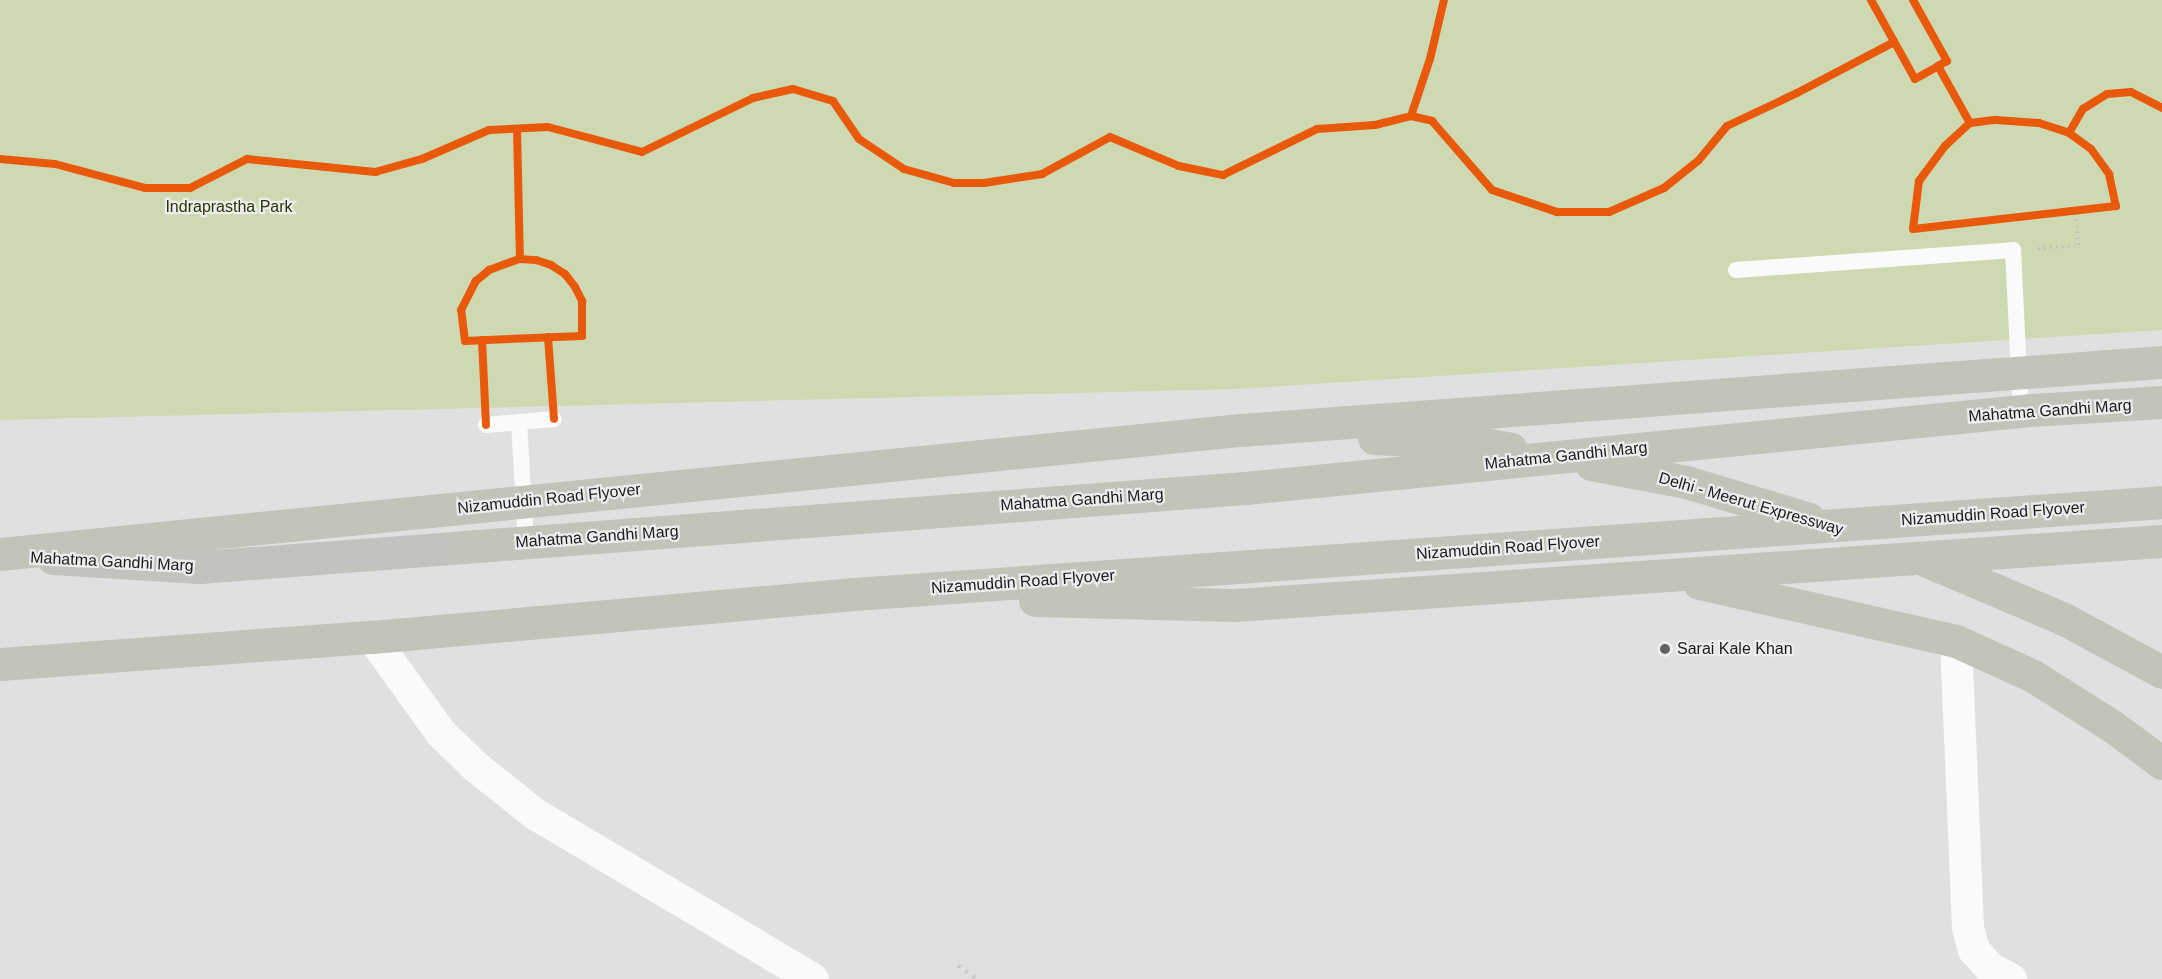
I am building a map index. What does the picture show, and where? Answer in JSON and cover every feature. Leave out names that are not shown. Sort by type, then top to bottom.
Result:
[{"type":"highway","points":[[1241,430],[2162,362]]},
{"type":"highway","name":"Mahatma Gandhi Marg","points":[[464,547],[1245,488],[2021,411],[2162,402]]},
{"type":"highway","name":"Nizamuddin Road Flyover","points":[[0,555],[1241,430]]},
{"type":"highway","name":"Delhi - Meerut Expressway","points":[[1241,430],[1484,444],[1686,482],[1882,542],[2064,619],[2162,672]]},
{"type":"highway","name":"Nizamuddin Road Flyover","points":[[854,594],[2162,502]]},
{"type":"highway","points":[[0,664],[372,637],[854,594],[1235,605],[2162,541]]},
{"type":"highway","points":[[1662,575],[1956,641],[2033,676],[2112,726],[2162,763]]},
{"type":"main road","name":"Mahatma Gandhi Marg","points":[[0,555],[200,567],[464,547]]},
{"type":"street","points":[[372,637],[441,733],[476,767],[535,814],[813,979]]},
{"type":"street","points":[[1956,641],[1968,928],[1974,950],[1990,968],[2011,979]]},
{"type":"lane","points":[[1736,270],[2013,250],[2021,411]]},
{"type":"lane","points":[[486,425],[554,419]]},
{"type":"lane","points":[[519,422],[526,542]]},
{"type":"path","points":[[2064,212],[2086,209]]},
{"type":"path","points":[[2013,250],[2078,245],[2075,210]]},
{"type":"green space","name":"Indraprastha Park","points":[[0,0],[2162,0],[2162,330],[1235,389],[0,420]]},
{"type":"railway","points":[[958,965],[977,979]]},
{"type":"cycle path","points":[[0,159],[55,164],[145,188],[190,188],[247,159],[375,172],[422,159],[489,130],[548,127],[642,152],[753,98],[793,89],[833,101],[859,139],[904,169],[954,183],[984,183],[1042,174],[1110,137],[1179,166],[1223,175],[1317,129],[1375,125],[1411,116],[1430,59],[1444,0]]},
{"type":"cycle path","points":[[1871,0],[1915,79],[1938,66]]},
{"type":"cycle path","points":[[1913,0],[1947,61],[1938,66],[1970,123]]},
{"type":"cycle path","points":[[1411,116],[1432,121],[1492,190],[1557,212],[1609,212],[1664,188],[1698,161],[1727,126],[1797,93],[1894,42]]},
{"type":"cycle path","points":[[2069,133],[2083,109],[2107,94],[2131,92],[2162,108]]},
{"type":"cycle path","points":[[1996,120],[2039,123],[2069,133],[2091,149],[2109,174],[2116,206],[1913,229],[1919,181],[1945,146],[1970,123],[1996,120]]},
{"type":"cycle path","points":[[517,129],[520,259]]},
{"type":"cycle path","points":[[520,259],[536,260],[551,265],[565,274],[582,301],[582,336],[465,341],[461,310],[476,281],[489,270],[520,259]]},
{"type":"cycle path","points":[[548,337],[554,419]]},
{"type":"cycle path","points":[[482,340],[486,425]]},
{"type":"place","name":"Sarai Kale Khan","points":[[1665,649]]}]
